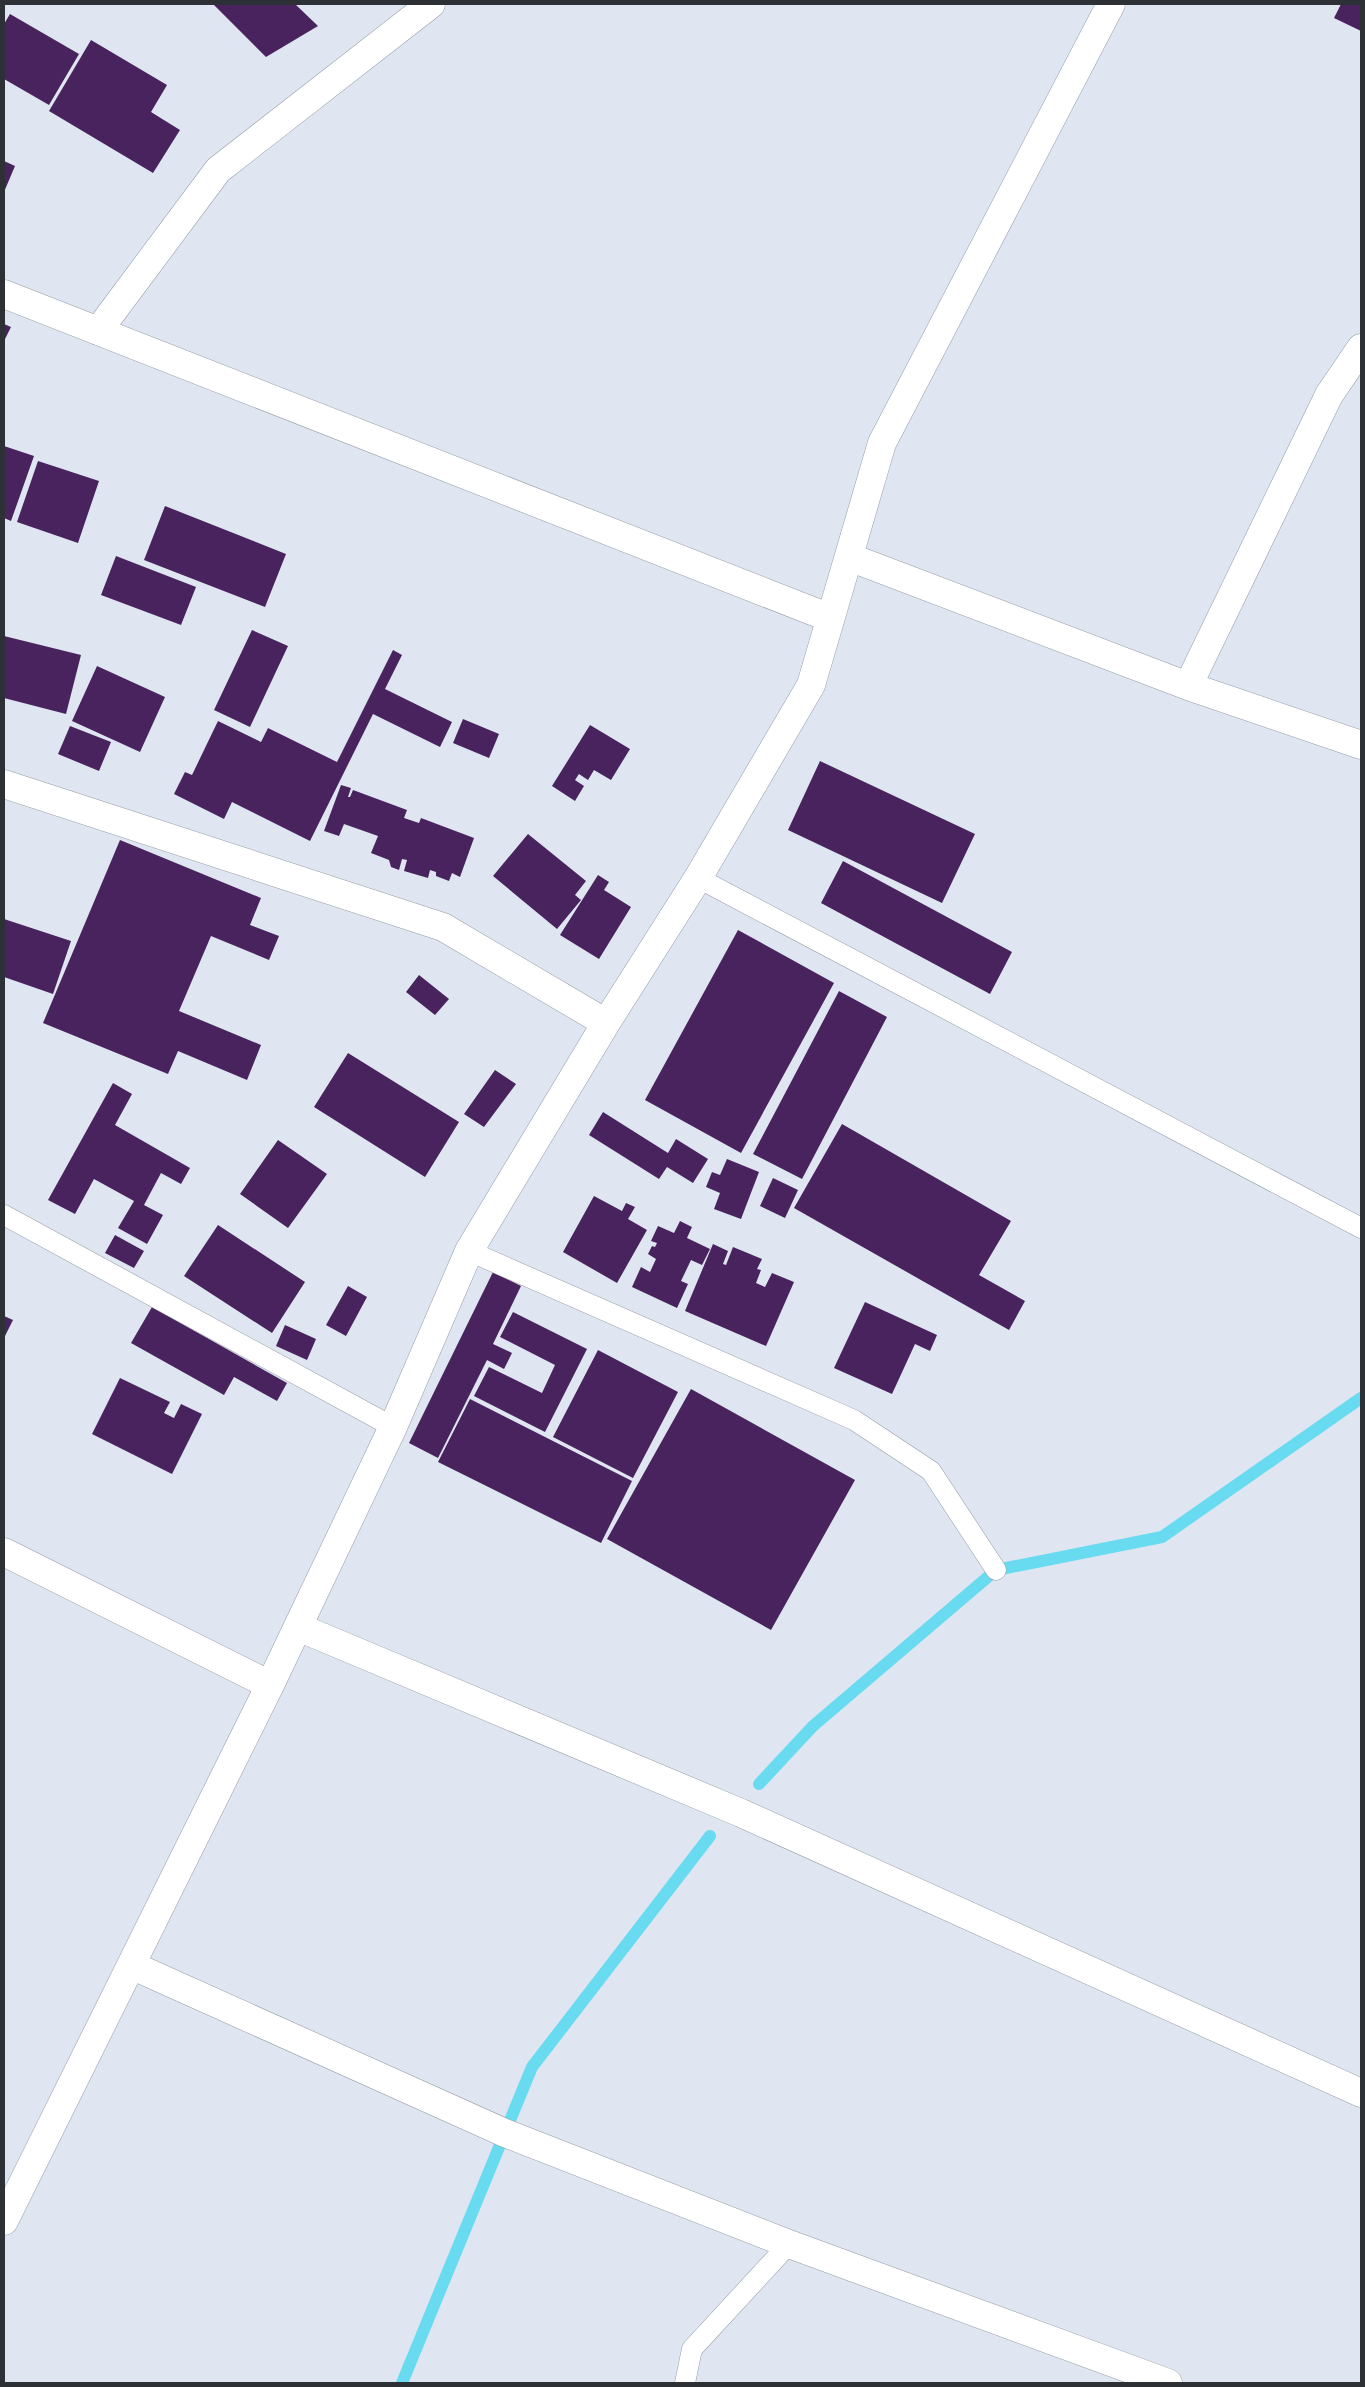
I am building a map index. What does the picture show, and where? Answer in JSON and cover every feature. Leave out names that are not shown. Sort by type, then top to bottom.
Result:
[{"type":"street","points":[[98,331],[218,170],[432,4]]},
{"type":"street","points":[[4,2221],[298,1628],[393,1427],[468,1251],[606,1023],[698,878],[811,685],[882,443],[1111,4]]},
{"type":"street","points":[[4,294],[830,618]]},
{"type":"street","points":[[1188,686],[1329,395],[1361,348]]},
{"type":"street","points":[[849,557],[1188,686],[1361,745]]},
{"type":"street","points":[[4,784],[442,927],[606,1023]]},
{"type":"street","points":[[4,1552],[270,1685]]},
{"type":"street","points":[[298,1628],[741,1813],[1361,2093]]},
{"type":"street","points":[[131,1965],[505,2133],[789,2244],[1168,2383]]},
{"type":"lane","points":[[698,878],[1361,1228]]},
{"type":"lane","points":[[4,1215],[393,1427]]},
{"type":"lane","points":[[468,1251],[854,1420],[932,1471],[996,1570]]},
{"type":"lane","points":[[685,2383],[692,2349],[789,2244]]},
{"type":"building","points":[[213,4],[295,4],[318,26],[266,57]]},
{"type":"building","points":[[1341,4],[1361,4],[1361,31],[1334,18]]},
{"type":"building","points":[[10,14],[79,54],[49,105],[4,79],[4,24]]},
{"type":"building","points":[[91,40],[167,85],[151,112],[180,130],[153,173],[49,111]]},
{"type":"building","points":[[4,161],[15,166],[4,192]]},
{"type":"building","points":[[4,324],[11,327],[4,341]]},
{"type":"building","points":[[4,446],[34,456],[11,521],[4,518]]},
{"type":"building","points":[[38,461],[99,481],[78,543],[17,522]]},
{"type":"building","points":[[165,506],[286,554],[265,607],[144,560]]},
{"type":"building","points":[[116,556],[196,587],[181,625],[101,595]]},
{"type":"building","points":[[252,630],[288,646],[250,727],[214,710]]},
{"type":"building","points":[[4,636],[81,655],[66,714],[4,698]]},
{"type":"building","points":[[393,650],[402,655],[385,689],[452,722],[440,747],[373,714],[310,841],[232,802],[224,819],[174,794],[185,772],[192,775],[218,721],[261,742],[268,728],[337,762]]},
{"type":"building","points":[[97,666],[165,697],[140,752],[72,721]]},
{"type":"building","points":[[463,719],[499,734],[489,758],[453,743]]},
{"type":"building","points":[[590,725],[630,749],[611,780],[594,770],[588,780],[579,774],[575,780],[584,786],[575,801],[552,786]]},
{"type":"building","points":[[70,726],[111,742],[99,771],[58,754]]},
{"type":"building","points":[[820,761],[975,834],[942,903],[788,830]]},
{"type":"building","points":[[341,785],[351,788],[348,797],[350,797],[353,790],[407,810],[404,818],[419,823],[421,818],[474,838],[460,877],[452,873],[449,881],[436,876],[436,872],[430,870],[428,878],[404,871],[407,860],[402,859],[399,870],[391,867],[389,860],[371,853],[378,836],[344,824],[339,836],[324,831]]},
{"type":"building","points":[[528,834],[586,881],[575,895],[581,900],[557,929],[493,876]]},
{"type":"building","points":[[120,840],[261,898],[250,925],[279,936],[269,960],[211,936],[179,1011],[261,1045],[247,1080],[178,1051],[168,1074],[43,1023]]},
{"type":"building","points":[[843,861],[1012,952],[990,994],[821,903]]},
{"type":"building","points":[[598,875],[609,882],[604,890],[631,907],[599,959],[560,935]]},
{"type":"building","points":[[4,919],[71,941],[53,994],[4,977]]},
{"type":"building","points":[[738,930],[834,983],[741,1153],[645,1100]]},
{"type":"building","points":[[419,975],[449,999],[435,1015],[406,992]]},
{"type":"building","points":[[839,991],[887,1017],[802,1179],[753,1154]]},
{"type":"building","points":[[348,1053],[459,1122],[425,1177],[314,1107]]},
{"type":"building","points":[[495,1070],[516,1084],[484,1127],[464,1114]]},
{"type":"building","points":[[113,1083],[132,1094],[115,1125],[190,1168],[181,1184],[161,1173],[144,1205],[163,1215],[147,1244],[118,1228],[134,1201],[94,1179],[75,1214],[48,1200]]},
{"type":"building","points":[[603,1112],[668,1153],[676,1139],[708,1159],[693,1183],[667,1167],[659,1179],[589,1135]]},
{"type":"building","points":[[842,1124],[1011,1221],[979,1275],[1025,1301],[1009,1330],[794,1208]]},
{"type":"building","points":[[278,1140],[327,1174],[288,1228],[240,1194]]},
{"type":"building","points":[[727,1159],[759,1172],[741,1219],[714,1209],[720,1193],[706,1187],[712,1172],[720,1175]]},
{"type":"building","points":[[773,1178],[798,1190],[785,1218],[760,1206]]},
{"type":"building","points":[[594,1196],[622,1211],[626,1203],[635,1207],[628,1219],[647,1230],[617,1283],[563,1252]]},
{"type":"building","points":[[680,1221],[692,1227],[687,1238],[710,1249],[702,1265],[691,1260],[681,1281],[688,1284],[677,1308],[632,1287],[641,1267],[650,1272],[656,1259],[648,1254],[652,1246],[655,1247],[657,1243],[651,1241],[658,1226],[674,1233]]},
{"type":"building","points":[[218,1225],[305,1282],[272,1333],[184,1276]]},
{"type":"building","points":[[115,1235],[144,1251],[134,1268],[105,1253]]},
{"type":"building","points":[[713,1244],[728,1251],[723,1264],[726,1265],[733,1247],[762,1259],[757,1269],[761,1270],[756,1283],[765,1287],[772,1273],[794,1282],[766,1346],[685,1311]]},
{"type":"building","points":[[493,1272],[521,1286],[493,1344],[512,1353],[504,1369],[487,1360],[438,1458],[409,1443]]},
{"type":"building","points":[[348,1286],[367,1297],[346,1336],[326,1325]]},
{"type":"building","points":[[865,1302],[937,1335],[930,1351],[915,1344],[892,1394],[834,1368]]},
{"type":"building","points":[[152,1307],[287,1383],[277,1401],[234,1377],[224,1395],[131,1343]]},
{"type":"building","points":[[513,1312],[587,1349],[545,1432],[474,1396],[489,1367],[542,1393],[555,1365],[500,1337]]},
{"type":"building","points":[[4,1316],[13,1320],[4,1338]]},
{"type":"building","points":[[285,1325],[316,1339],[307,1360],[276,1346]]},
{"type":"building","points":[[598,1350],[678,1392],[633,1478],[553,1437]]},
{"type":"building","points":[[120,1378],[170,1402],[164,1413],[174,1418],[181,1404],[202,1414],[172,1474],[92,1434]]},
{"type":"building","points":[[691,1389],[855,1480],[771,1630],[607,1539]]},
{"type":"building","points":[[470,1399],[632,1481],[601,1543],[438,1462]]},
{"type":"waterway","points":[[759,1784],[813,1726],[996,1570],[1162,1537],[1361,1398]]},
{"type":"waterway","points":[[402,2383],[532,2067],[710,1836]]}]
